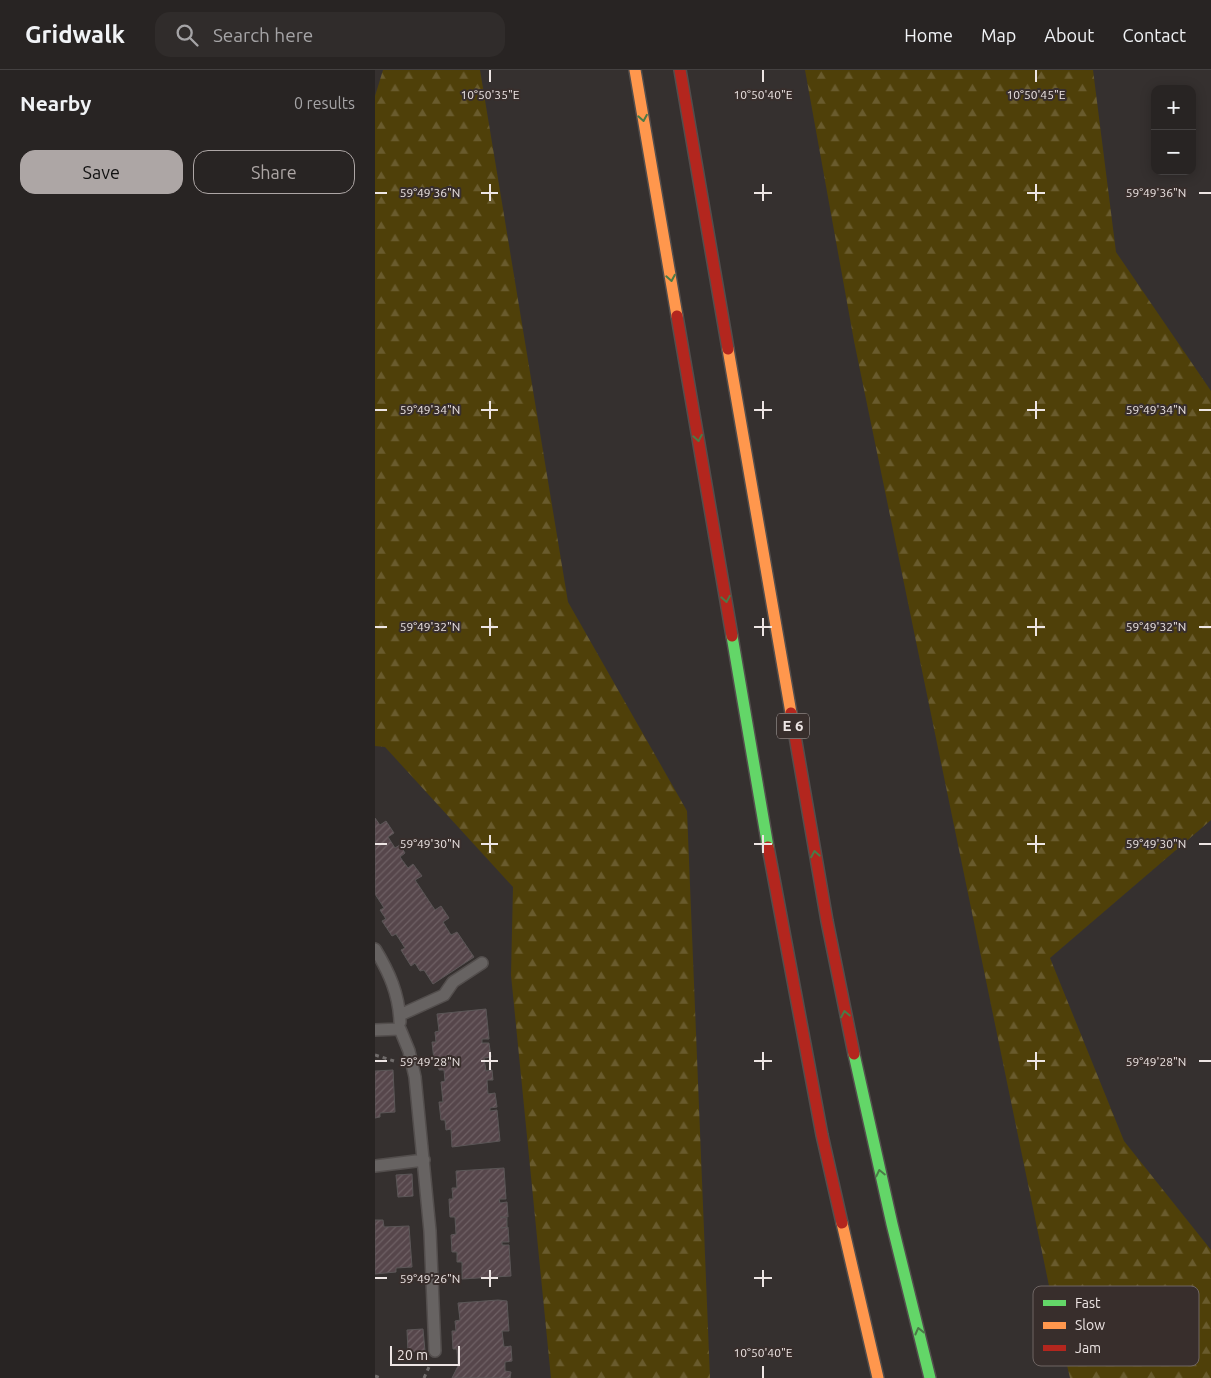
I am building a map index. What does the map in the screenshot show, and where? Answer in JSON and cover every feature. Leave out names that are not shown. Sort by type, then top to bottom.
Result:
[{"type":"highway","points":[[635,70],[781,922],[822,1135],[878,1378]]},
{"type":"highway","name":"E 6","points":[[680,70],[827,921],[848,1028],[892,1224],[930,1378]]},
{"type":"lane","points":[[375,949],[387,969],[395,988],[400,1028],[409,1051],[415,1077],[433,1272],[432,1310],[435,1351]]},
{"type":"lane","points":[[399,1015],[444,995],[453,982],[482,963]]},
{"type":"lane","points":[[375,1030],[400,1028]]},
{"type":"lane","points":[[375,1166],[423,1160]]},
{"type":"path","points":[[375,1376],[380,1378]]},
{"type":"green space","points":[[383,70],[480,70],[568,602],[687,811],[710,1378],[551,1378],[511,975],[513,887],[385,747],[375,746],[375,96]]},
{"type":"green space","points":[[805,70],[1093,70],[1116,252],[1211,391],[1211,820],[1050,958],[1124,1141],[1211,1250],[1211,1378],[1070,1378],[1067,1366],[1199,1366],[1199,1286],[1049,1286],[854,341]]},
{"type":"building","points":[[375,818],[380,825],[386,821],[394,833],[388,837],[395,848],[400,845],[405,853],[400,857],[408,868],[413,864],[422,876],[415,880],[435,910],[441,906],[449,918],[443,922],[451,935],[457,932],[474,957],[433,984],[424,970],[420,971],[415,963],[411,966],[401,950],[405,948],[396,934],[392,936],[382,921],[386,919],[380,910],[384,908],[375,894]]},
{"type":"building","points":[[486,1009],[489,1039],[482,1039],[482,1043],[489,1043],[491,1057],[484,1058],[486,1071],[492,1070],[493,1080],[487,1080],[488,1094],[495,1093],[497,1107],[490,1108],[490,1111],[497,1110],[500,1141],[452,1147],[451,1129],[446,1130],[445,1120],[441,1120],[439,1102],[443,1102],[441,1082],[445,1081],[444,1070],[439,1070],[438,1060],[434,1060],[432,1042],[436,1042],[435,1032],[439,1031],[437,1014]]},
{"type":"building","points":[[393,1070],[395,1112],[380,1113],[380,1117],[375,1118],[375,1071]]},
{"type":"building","points":[[504,1168],[506,1199],[499,1199],[500,1203],[507,1202],[508,1217],[500,1217],[507,1218],[507,1227],[501,1228],[508,1227],[509,1242],[502,1242],[502,1245],[509,1245],[511,1276],[462,1279],[462,1262],[457,1262],[457,1252],[452,1252],[451,1235],[456,1234],[455,1217],[450,1217],[449,1199],[453,1199],[452,1188],[457,1188],[456,1171]]},
{"type":"building","points":[[412,1174],[413,1196],[398,1197],[396,1175]]},
{"type":"building","points":[[375,1220],[383,1220],[384,1227],[409,1226],[412,1267],[396,1268],[396,1272],[375,1274]]},
{"type":"building","points":[[507,1301],[509,1331],[502,1331],[504,1347],[511,1346],[512,1361],[505,1362],[505,1371],[511,1372],[510,1378],[452,1378],[458,1366],[457,1349],[453,1349],[452,1331],[456,1331],[455,1321],[460,1320],[458,1303]]},
{"type":"building","points":[[423,1329],[425,1351],[408,1352],[407,1330]]},
{"type":"traffic: fast","points":[[732,636],[768,847]]},
{"type":"traffic: fast","points":[[854,1054],[892,1224],[930,1378]]},
{"type":"traffic: slow","points":[[635,70],[677,316]]},
{"type":"traffic: slow","points":[[728,349],[791,713]]},
{"type":"traffic: slow","points":[[842,1223],[878,1378]]},
{"type":"traffic: jam","points":[[680,70],[728,349]]},
{"type":"traffic: jam","points":[[677,316],[732,636]]},
{"type":"traffic: jam","points":[[791,713],[827,921],[854,1054]]},
{"type":"traffic: jam","points":[[768,847],[822,1135],[842,1223]]}]
